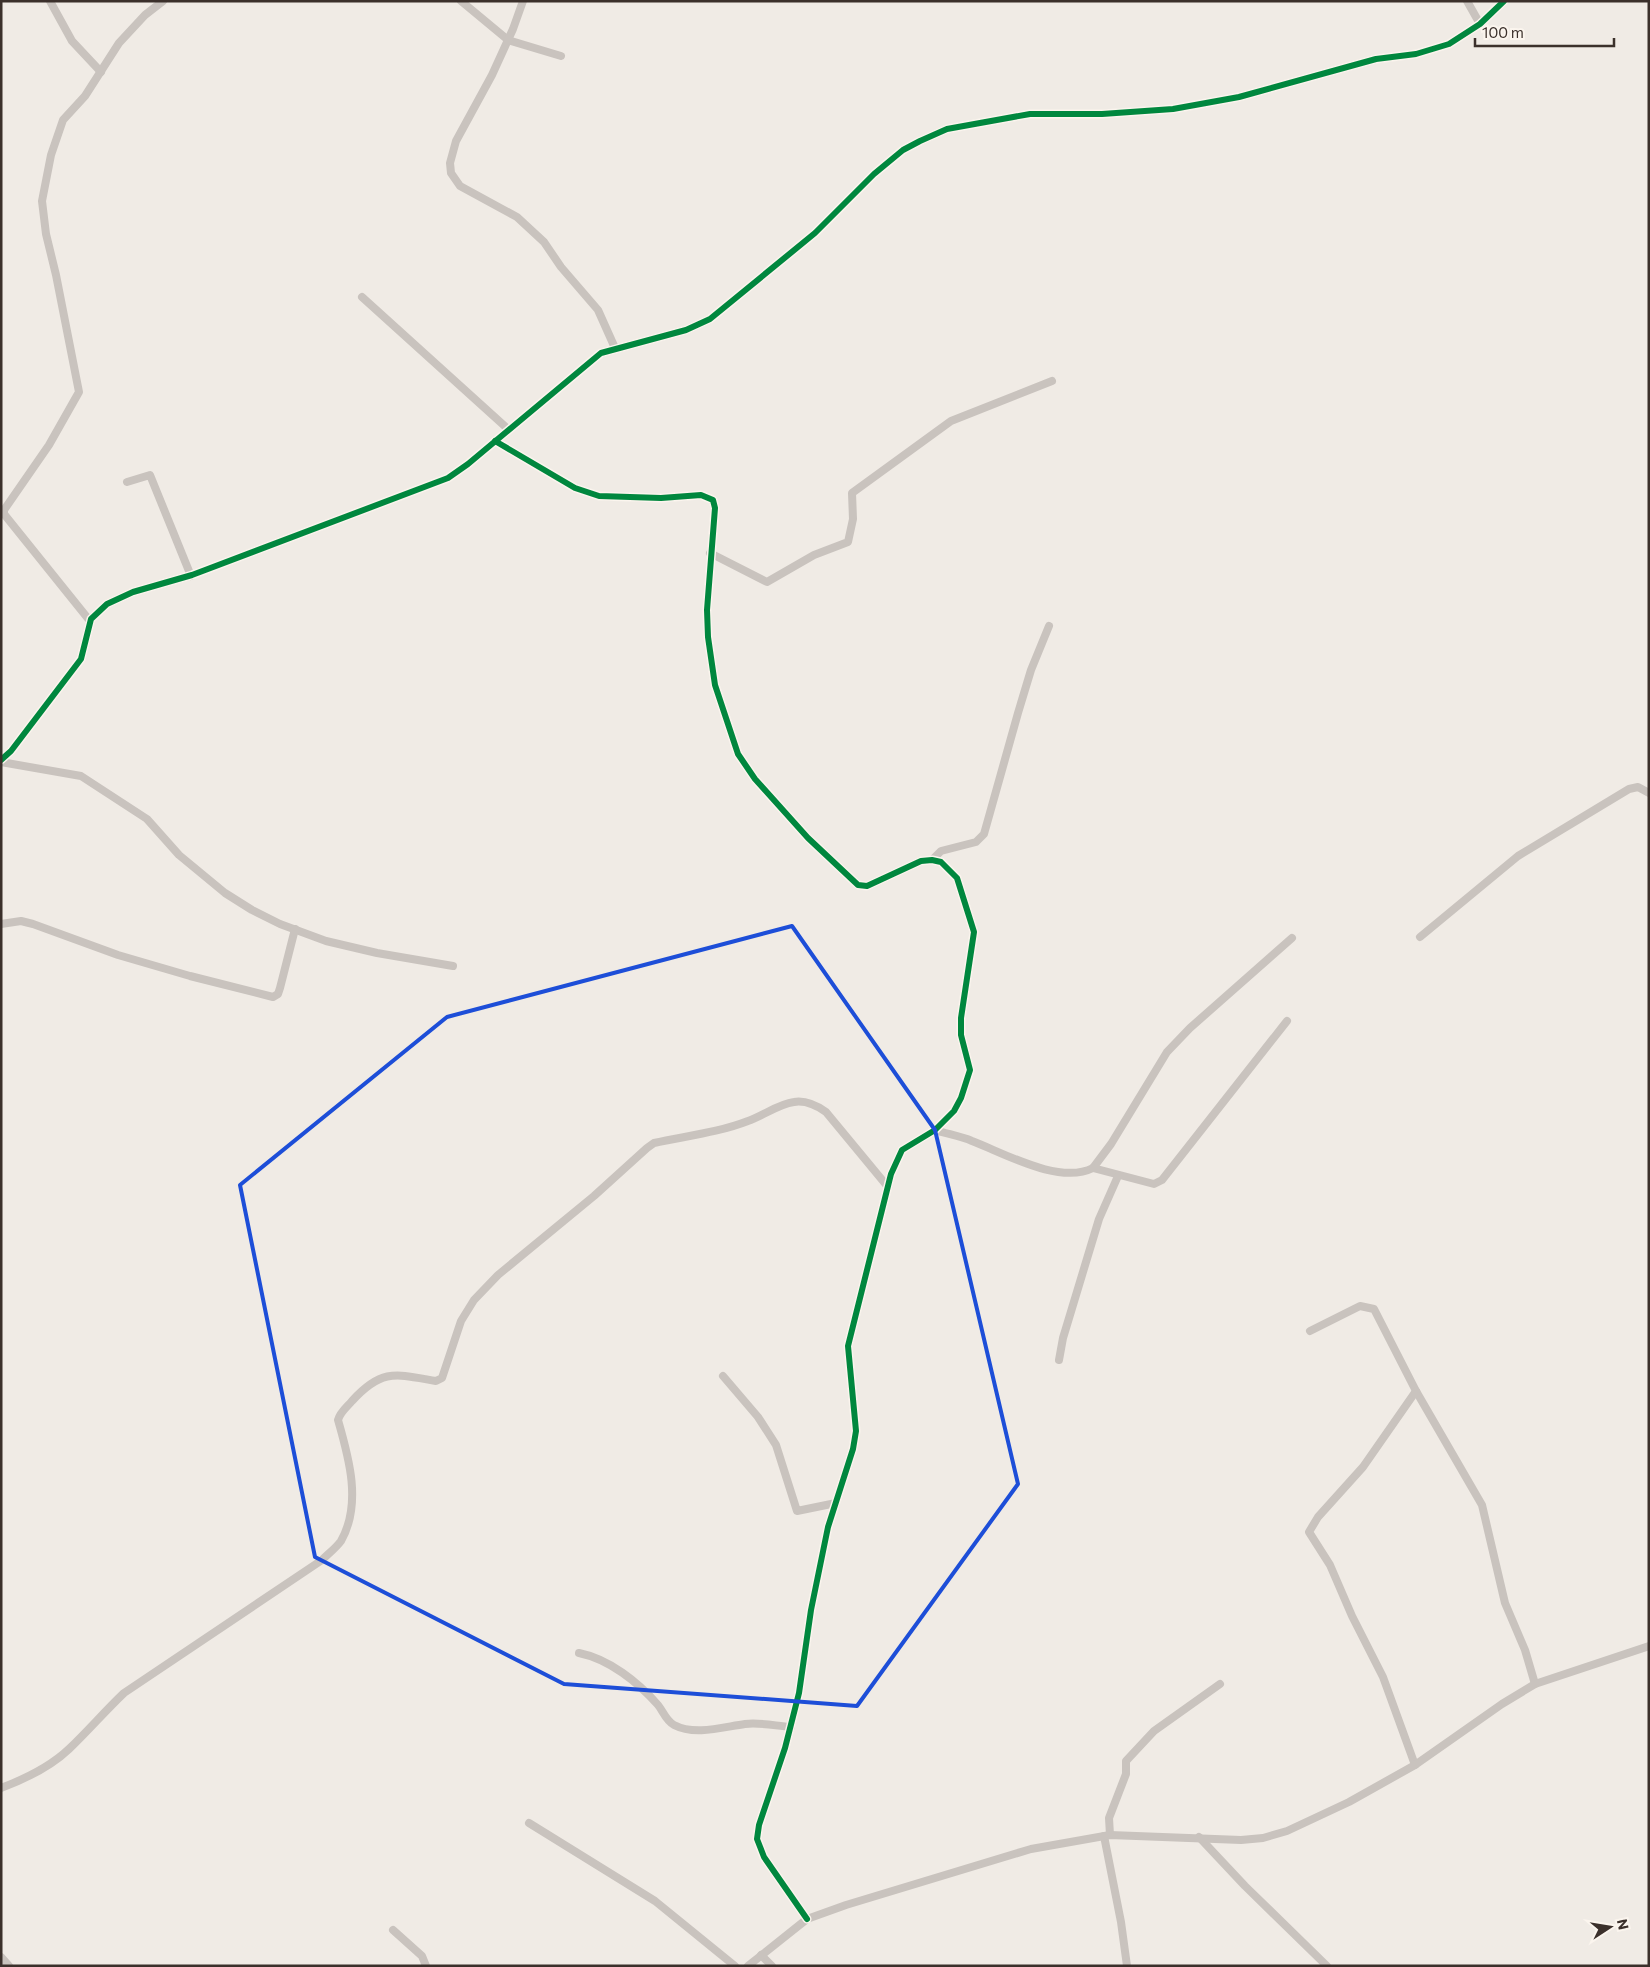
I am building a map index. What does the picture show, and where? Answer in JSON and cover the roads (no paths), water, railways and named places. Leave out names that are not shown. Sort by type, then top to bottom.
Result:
[{"type":"street","points":[[50,1],[72,41],[101,72]]},
{"type":"street","points":[[90,621],[2,511],[49,446],[79,392],[46,234],[42,201],[51,155],[63,120],[85,96],[119,43],[145,15],[163,1]]},
{"type":"street","points":[[461,1],[508,40],[561,56]]},
{"type":"street","points":[[523,1],[492,75],[456,141],[450,163],[451,173],[460,186],[517,217],[544,242],[561,267],[598,310],[615,348]]},
{"type":"street","points":[[1467,1],[1480,24]]},
{"type":"street","points":[[1,761],[11,751],[81,659],[90,621],[107,604],[133,592],[191,576],[448,478],[601,352],[686,330],[710,319],[815,233],[874,174],[903,150],[947,130],[1030,114],[1102,114],[1172,109],[1239,97],[1376,59],[1416,54],[1441,46],[1480,24],[1504,1]]},
{"type":"street","points":[[362,297],[508,429]]},
{"type":"street","points":[[710,553],[767,582],[814,555],[848,542],[853,520],[852,493],[952,421],[1052,381]]},
{"type":"street","points":[[495,441],[574,488],[599,496],[661,498],[701,495],[709,496],[713,500],[715,508],[710,553],[708,637],[715,685],[738,754],[755,779],[808,838],[858,885],[867,886],[921,862],[932,860],[940,862],[957,878],[974,932],[961,1018],[961,1035],[970,1070],[961,1098],[954,1111],[935,1130],[902,1150],[891,1174],[848,1346],[856,1431],[853,1449],[828,1527],[811,1610],[800,1692],[791,1727],[759,1825],[757,1839],[764,1857],[807,1919]]},
{"type":"street","points":[[127,482],[150,475],[191,576]]},
{"type":"street","points":[[932,860],[940,851],[976,842],[984,834],[1031,670],[1049,626]]},
{"type":"street","points":[[1,761],[81,776],[147,820],[179,855],[226,893],[252,910],[326,941],[377,953],[453,966]]},
{"type":"street","points":[[1420,937],[1518,856],[1629,789],[1638,787],[1649,793]]},
{"type":"street","points":[[1,924],[21,922],[33,924],[118,955],[273,998],[278,994],[280,988],[295,929]]},
{"type":"street","points":[[1093,1168],[1111,1144],[1168,1052],[1204,1016],[1292,938]]},
{"type":"street","points":[[935,1130],[969,1140],[1039,1167],[1068,1174],[1093,1168],[1154,1184],[1162,1180],[1287,1021]]},
{"type":"street","points":[[1,1788],[25,1779],[49,1764],[68,1750],[95,1720],[124,1693],[322,1560],[340,1542],[347,1525],[353,1490],[350,1466],[338,1420],[340,1415],[360,1393],[380,1378],[396,1374],[436,1381],[442,1378],[461,1321],[474,1300],[498,1275],[594,1196],[647,1148],[660,1142],[710,1133],[747,1122],[785,1104],[801,1102],[816,1105],[826,1112],[888,1187]]},
{"type":"street","points":[[1059,1360],[1063,1338],[1098,1219],[1118,1176]]},
{"type":"street","points":[[1310,1331],[1360,1306],[1374,1308],[1416,1391],[1453,1451],[1482,1504],[1505,1602],[1525,1650],[1535,1684]]},
{"type":"street","points":[[723,1376],[758,1417],[776,1446],[797,1511],[836,1503]]},
{"type":"street","points":[[1416,1391],[1363,1467],[1318,1517],[1308,1532],[1330,1565],[1383,1677],[1416,1765]]},
{"type":"street","points":[[748,1966],[807,1919],[846,1905],[1031,1849],[1107,1835],[1241,1840],[1264,1838],[1287,1831],[1349,1802],[1416,1765],[1502,1704],[1535,1684],[1649,1646]]},
{"type":"street","points":[[579,1653],[595,1656],[622,1674],[649,1695],[668,1722],[675,1726],[694,1730],[746,1724],[791,1727]]},
{"type":"street","points":[[1127,1966],[1107,1835],[1109,1818],[1126,1774],[1126,1761],[1154,1731],[1220,1684]]},
{"type":"street","points":[[529,1823],[656,1901],[735,1966]]},
{"type":"street","points":[[1199,1837],[1245,1886],[1327,1966]]},
{"type":"street","points":[[393,1930],[422,1956],[426,1966]]},
{"type":"street","points":[[761,1955],[772,1966]]},
{"type":"street","points":[[1,1957],[9,1966]]}]
